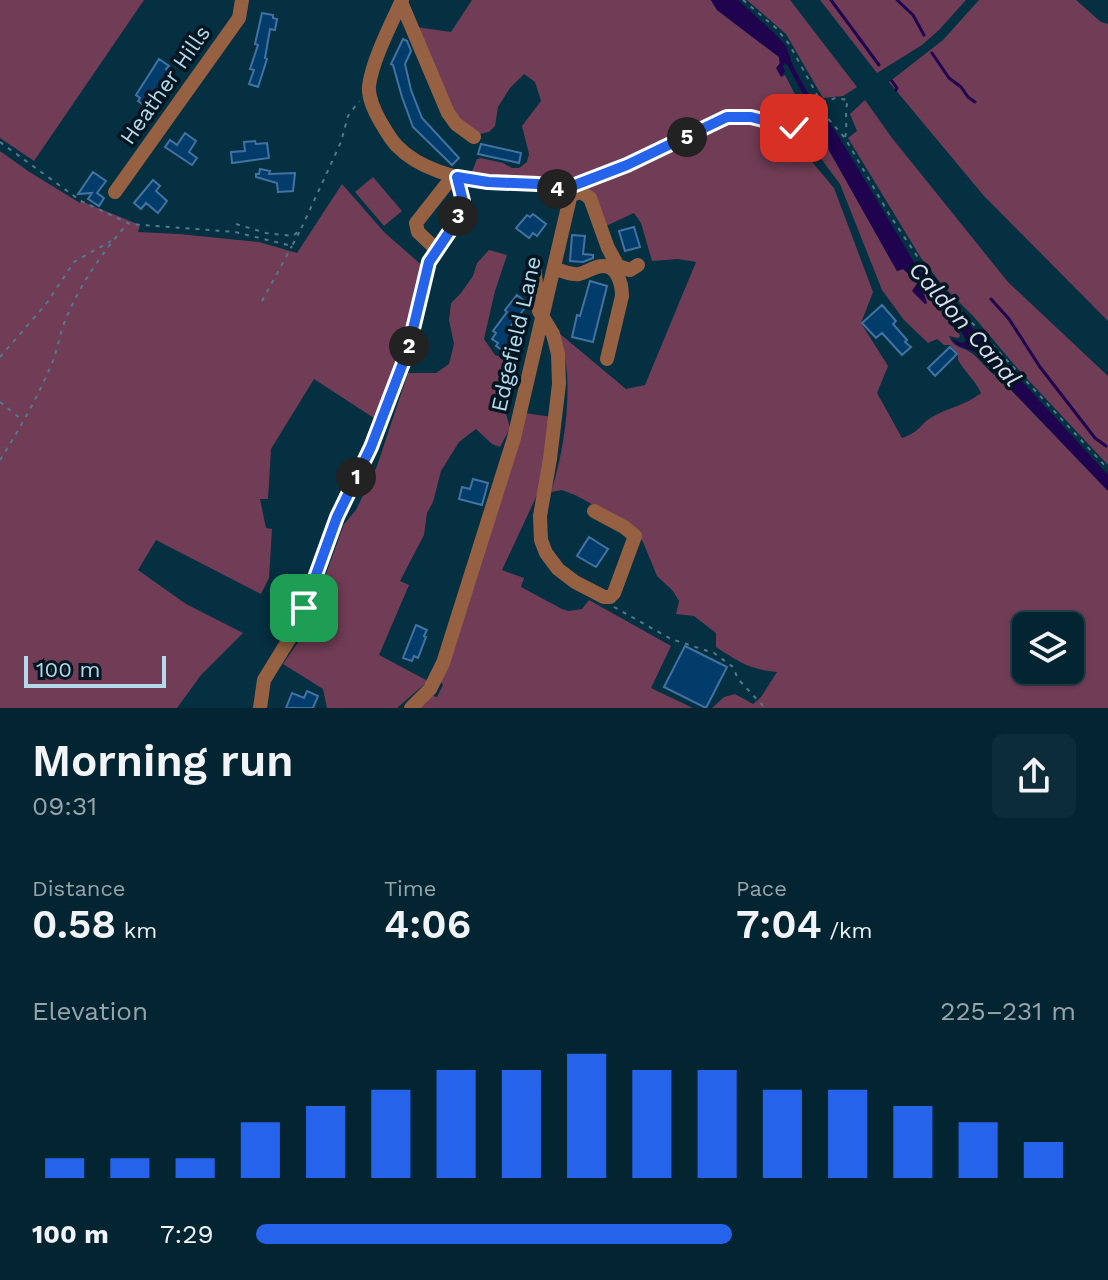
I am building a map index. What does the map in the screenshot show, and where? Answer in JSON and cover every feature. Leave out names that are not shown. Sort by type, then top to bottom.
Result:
[{"type":"street","name":"Heather Hills","points":[[115,192],[239,18],[242,0]]},
{"type":"street","points":[[402,1],[371,72],[368,90],[373,108],[395,144],[407,155],[455,177],[538,184],[565,193],[581,192],[590,198],[618,266],[630,270],[638,265]]},
{"type":"street","points":[[402,1],[448,113],[456,124],[474,137]]},
{"type":"street","points":[[260,708],[264,680],[296,628],[337,517],[371,447],[408,350],[429,262],[456,222],[463,201],[455,177]]},
{"type":"street","points":[[437,250],[415,226],[455,177]]},
{"type":"street","name":"Edgefield Lane","points":[[411,708],[430,689],[443,663],[514,438],[570,198],[565,193]]},
{"type":"street","points":[[554,264],[562,260],[581,264]]},
{"type":"street","points":[[554,264],[576,275],[604,266],[618,276],[622,296],[607,359]]},
{"type":"street","points":[[534,265],[542,318],[553,334],[558,354],[559,384],[540,516],[541,540],[558,569],[575,582],[610,597],[635,536],[594,511]]},
{"type":"path","points":[[743,0],[776,28],[789,44],[821,102],[820,107],[845,138],[889,214],[935,283],[1108,469]]},
{"type":"path","points":[[262,301],[301,229],[341,142],[348,116],[368,90]]},
{"type":"path","points":[[821,102],[836,98],[848,100],[845,138]]},
{"type":"path","points":[[565,193],[727,117],[751,117],[801,130]]},
{"type":"path","points":[[0,142],[81,201],[128,223],[235,232],[292,246]]},
{"type":"path","points":[[0,460],[52,364],[65,321],[90,273],[128,223]]},
{"type":"path","points":[[236,224],[281,236],[293,236],[301,229]]},
{"type":"path","points":[[0,357],[46,304],[74,262],[114,239]]},
{"type":"path","points":[[0,402],[23,420]]},
{"type":"path","points":[[604,597],[613,606],[671,639],[714,653],[733,667],[738,679],[765,708]]},
{"type":"shaded area","points":[[0,0],[144,0],[34,161],[0,138]]},
{"type":"shaded area","points":[[472,0],[711,0],[717,10],[779,57],[781,77],[785,75],[802,108],[802,112],[793,117],[794,135],[802,150],[834,188],[873,292],[861,323],[888,366],[877,393],[902,438],[934,416],[981,393],[950,345],[944,345],[937,339],[928,343],[904,320],[882,290],[840,184],[810,144],[808,135],[827,146],[897,271],[903,269],[918,282],[927,300],[923,285],[950,316],[948,323],[960,336],[949,336],[953,343],[974,355],[996,376],[1006,373],[1009,388],[1108,491],[1108,708],[712,708],[724,697],[735,694],[753,704],[777,672],[738,661],[716,647],[716,633],[694,616],[676,614],[679,601],[657,576],[643,542],[631,525],[575,495],[562,490],[551,492],[567,412],[566,364],[559,333],[626,389],[645,385],[696,262],[678,259],[652,261],[641,223],[634,213],[606,226],[586,184],[694,139],[723,123],[714,117],[688,134],[563,185],[548,179],[471,174],[477,159],[481,158],[512,168],[519,168],[527,162],[529,154],[522,126],[541,101],[535,82],[524,74],[498,107],[495,126],[489,132],[480,134],[454,115],[416,27],[451,32]]},
{"type":"shaded area","points":[[747,0],[790,0],[857,87],[843,96],[823,98],[786,34]]},
{"type":"shaded area","points":[[820,0],[966,0],[922,45],[877,73]]},
{"type":"shaded area","points":[[979,0],[1076,0],[1101,22],[1108,24],[1108,321],[984,196],[889,82],[943,40]]},
{"type":"shaded area","points":[[865,100],[1008,282],[1108,376],[1108,465],[1017,368],[921,258],[848,138],[857,131],[850,114]]},
{"type":"shaded area","points":[[0,151],[80,203],[140,225],[138,232],[259,242],[297,253],[342,184],[384,232],[425,268],[377,420],[314,379],[271,449],[268,499],[260,499],[266,528],[272,529],[269,578],[261,594],[156,540],[138,570],[186,604],[243,633],[201,675],[177,708],[0,708]]},
{"type":"shaded area","points":[[373,177],[402,211],[384,226],[355,192]]},
{"type":"shaded area","points":[[489,250],[507,255],[484,339],[495,355],[518,363],[512,384],[502,399],[510,428],[500,447],[476,429],[459,442],[441,471],[427,513],[424,535],[400,581],[409,585],[379,655],[428,681],[397,708],[327,708],[323,689],[283,664],[301,638],[344,524],[356,510],[377,466],[408,373],[436,373],[449,364],[454,344],[449,320],[451,303]]},
{"type":"shaded area","points":[[525,413],[552,417],[537,495],[502,570],[524,578],[521,587],[562,609],[582,609],[589,600],[671,646],[651,688],[693,708],[415,708],[430,695],[437,697],[443,685],[440,681],[450,661],[482,562]]},
{"type":"water","name":"Caldon Canal","points":[[711,0],[738,0],[786,46],[809,95],[836,132],[926,282],[960,321],[968,323],[1108,475],[1108,491],[975,352],[957,345],[952,339],[962,343],[966,341],[959,326],[929,290],[921,286],[925,304],[912,291],[918,282],[903,269],[897,271],[827,147],[808,135],[809,132],[819,135],[818,122],[788,66],[785,63],[785,72],[781,77],[776,68],[780,63],[779,57],[717,10]]},
{"type":"building","points":[[262,13],[277,19],[275,30],[270,29],[267,59],[258,87],[249,84]]},
{"type":"building","points":[[403,39],[411,51],[405,64],[411,90],[422,118],[459,158],[452,165],[413,127],[391,64]]},
{"type":"building","points":[[159,59],[169,66],[166,69],[172,73],[154,101],[159,104],[154,112],[138,101],[140,98],[136,95]]},
{"type":"building","points":[[185,133],[196,141],[189,152],[197,158],[192,165],[165,147],[170,140],[177,145]]},
{"type":"building","points":[[255,141],[256,144],[267,143],[269,158],[232,163],[231,152],[245,151],[244,142]]},
{"type":"building","points":[[481,144],[521,153],[519,163],[478,154]]},
{"type":"building","points":[[260,169],[270,171],[269,174],[295,173],[293,191],[278,192],[277,183],[256,177]]},
{"type":"building","points":[[93,172],[106,181],[97,193],[104,198],[99,206],[88,199],[92,193],[78,194]]},
{"type":"building","points":[[153,180],[160,186],[156,191],[167,201],[158,213],[146,203],[141,209],[134,203]]},
{"type":"building","points":[[533,214],[546,224],[537,236],[533,233],[529,238],[516,228],[527,215],[530,217]]},
{"type":"building","points":[[634,227],[640,247],[625,251],[619,231]]},
{"type":"building","points":[[572,235],[585,236],[583,254],[593,255],[593,258],[583,262],[570,261]]},
{"type":"building","points":[[590,281],[607,286],[593,342],[572,337]]},
{"type":"building","points":[[517,295],[528,304],[510,327],[518,333],[505,352],[492,339],[496,333],[493,331]]},
{"type":"building","points":[[882,305],[896,321],[893,324],[911,347],[902,355],[882,333],[876,338],[862,323]]},
{"type":"building","points":[[950,347],[957,354],[935,376],[928,368]]},
{"type":"building","points":[[473,479],[488,483],[482,505],[459,499],[462,487],[470,489]]},
{"type":"building","points":[[589,537],[608,549],[596,567],[577,556]]},
{"type":"building","points":[[416,625],[427,630],[418,658],[414,656],[412,661],[403,658]]},
{"type":"building","points":[[685,646],[727,667],[706,708],[664,687]]},
{"type":"building","points":[[307,691],[318,696],[313,708],[286,708],[292,693],[304,698]]},
{"type":"waterway","points":[[831,0],[879,65]]},
{"type":"waterway","points":[[897,0],[913,15],[924,35]]},
{"type":"waterway","points":[[932,53],[949,78],[975,102]]},
{"type":"waterway","points":[[892,81],[896,90]]},
{"type":"waterway","points":[[991,299],[1009,319],[1040,367],[1095,438],[1106,446]]},
{"type":"route","points":[[304,608],[337,517],[371,447],[408,350],[429,262],[456,222],[463,201],[457,177],[538,184],[562,190],[627,165],[727,117],[751,117],[794,128]]}]
